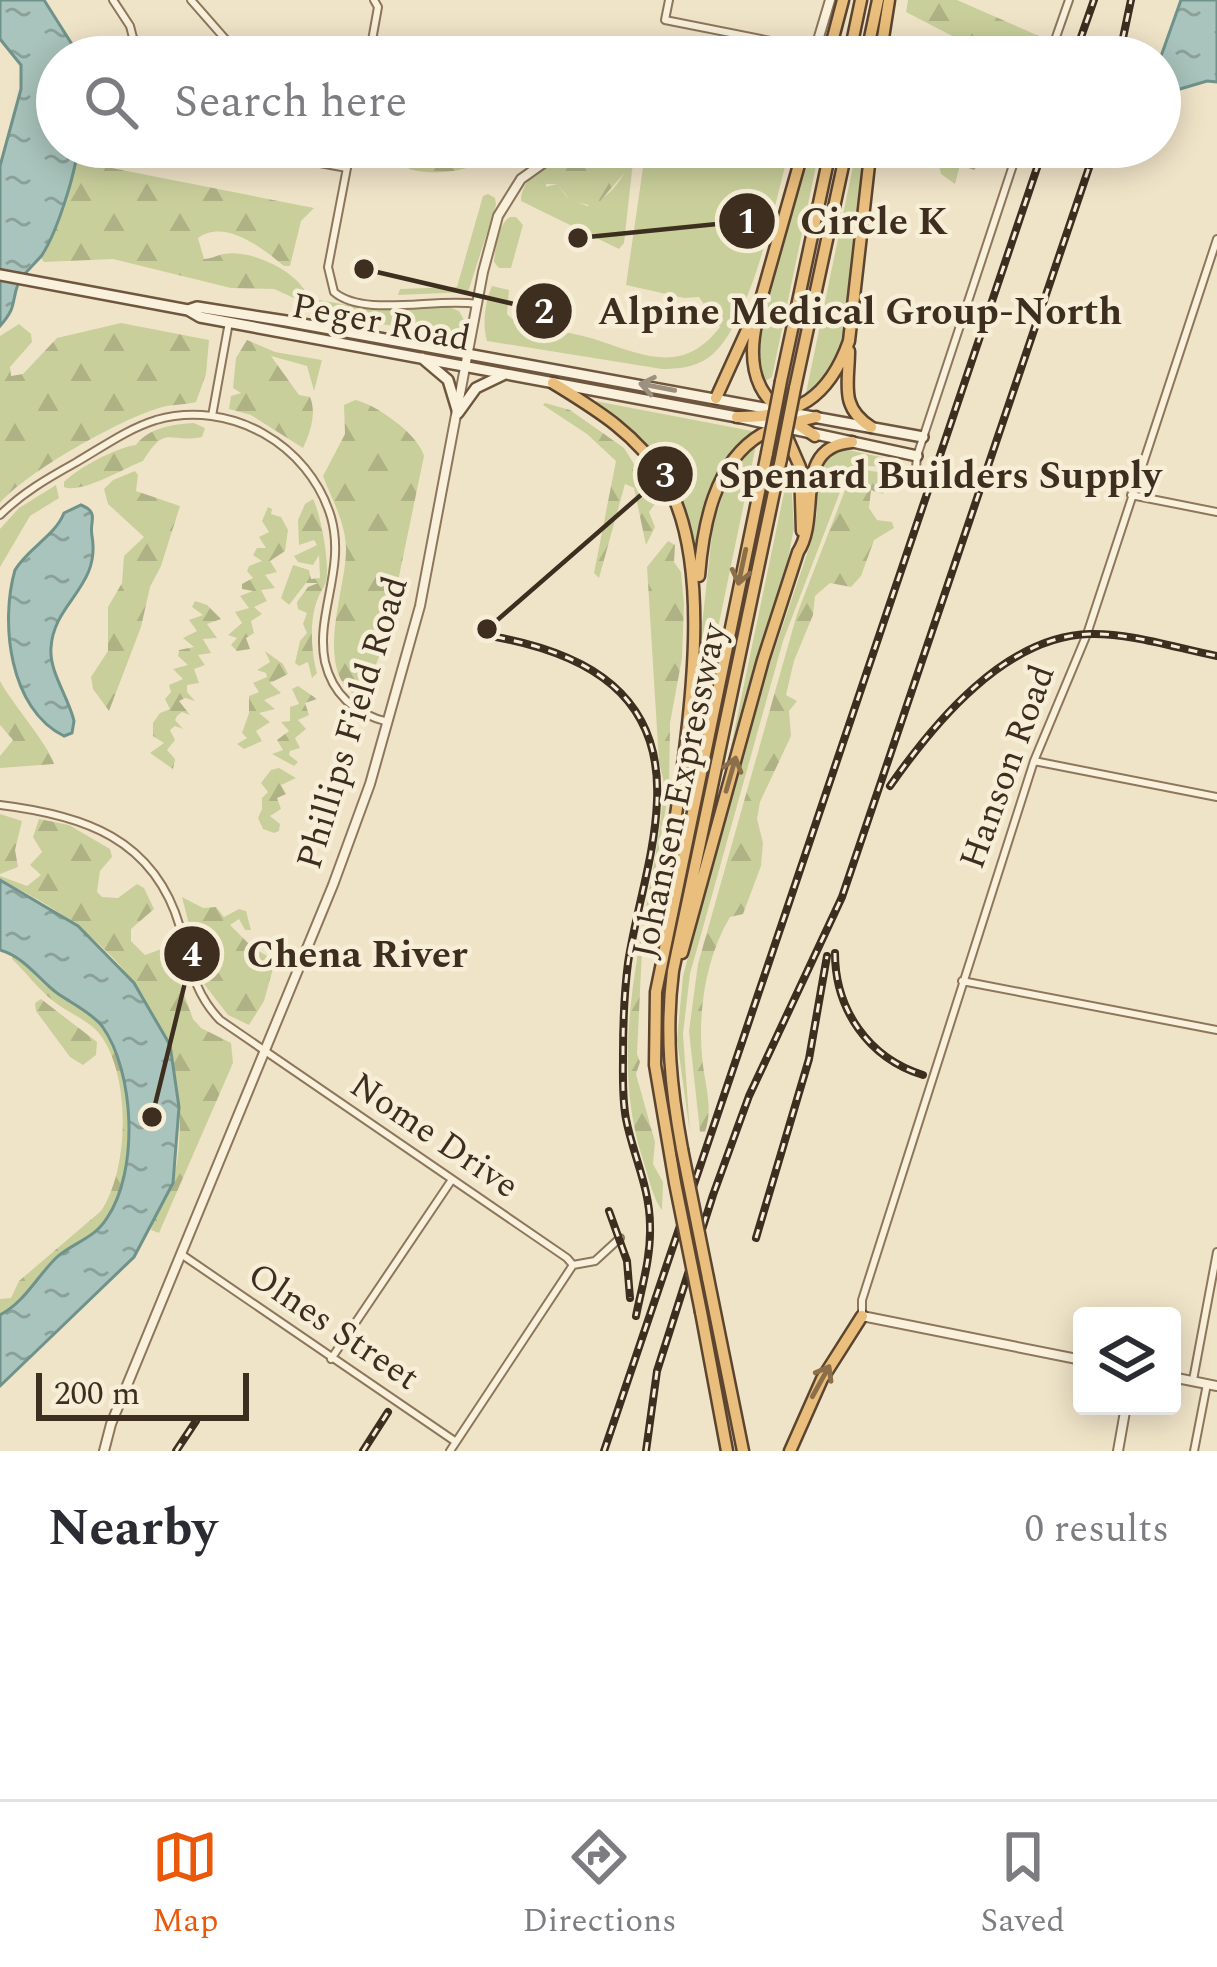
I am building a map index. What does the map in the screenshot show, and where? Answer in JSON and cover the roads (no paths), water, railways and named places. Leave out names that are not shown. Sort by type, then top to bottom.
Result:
[{"type":"highway","points":[[827,36],[843,0]]},
{"type":"highway","points":[[853,36],[861,0]]},
{"type":"highway","points":[[870,36],[878,0]]},
{"type":"highway","points":[[883,36],[889,0]]},
{"type":"highway","points":[[798,168],[752,347],[754,373],[764,393],[815,436]]},
{"type":"highway","name":"Johansen Expressway","points":[[727,1451],[655,1065],[654,1013],[659,970],[827,168]]},
{"type":"highway","name":"Johansen Expressway","points":[[743,1451],[672,1094],[668,1009],[694,862],[842,168]]},
{"type":"highway","points":[[869,168],[849,341],[848,404],[871,427]]},
{"type":"highway","points":[[716,398],[761,299]]},
{"type":"highway","points":[[737,417],[771,417],[807,402],[829,382],[849,341]]},
{"type":"highway","points":[[553,383],[628,434],[673,493],[692,548],[694,627]]},
{"type":"highway","points":[[758,406],[782,427],[796,453],[804,510],[798,553]]},
{"type":"highway","points":[[659,970],[704,534],[720,482],[743,448],[766,431],[816,417]]},
{"type":"highway","points":[[668,1009],[758,680],[809,526],[813,466],[830,448],[852,442]]},
{"type":"highway","points":[[790,1451],[822,1379],[862,1316]]},
{"type":"main road","name":"Peger Road","points":[[0,274],[422,358],[467,360],[504,374],[917,456]]},
{"type":"main road","name":"Peger Road","points":[[188,310],[197,307],[467,360],[716,398],[923,437]]},
{"type":"main road","points":[[422,358],[448,380],[458,413]]},
{"type":"main road","points":[[458,413],[476,388],[504,374]]},
{"type":"street","points":[[112,0],[133,36]]},
{"type":"street","points":[[191,0],[223,36]]},
{"type":"street","points":[[669,0],[665,20],[735,36]]},
{"type":"street","points":[[823,36],[830,0]]},
{"type":"street","points":[[1056,36],[1069,0]]},
{"type":"street","points":[[372,36],[376,3]]},
{"type":"street","points":[[347,168],[328,267],[334,292],[359,304],[477,304]]},
{"type":"street","name":"Phillips Field Road","points":[[104,1451],[347,848],[389,723],[420,606],[494,227],[506,200],[534,168]]},
{"type":"street","points":[[916,470],[1011,168]]},
{"type":"street","name":"Hanson Road","points":[[862,1316],[862,1300],[1034,761],[1087,634],[1217,239]]},
{"type":"street","points":[[212,416],[229,322]]},
{"type":"street","points":[[0,515],[29,490],[140,426],[182,416],[212,416],[269,436],[298,460],[317,485],[330,515],[336,570],[324,641],[328,672],[349,705],[389,723]]},
{"type":"street","points":[[1131,495],[1217,512]]},
{"type":"street","points":[[1034,761],[1217,797]]},
{"type":"street","name":"Nome Drive","points":[[0,805],[87,822],[133,851],[169,899],[199,993],[220,1020],[573,1265]]},
{"type":"street","points":[[962,981],[1217,1030]]},
{"type":"street","points":[[331,1359],[451,1181]]},
{"type":"street","points":[[449,1451],[573,1265],[595,1261],[620,1238]]},
{"type":"street","points":[[1192,1380],[1217,1252]]},
{"type":"street","name":"Olnes Street","points":[[181,1255],[456,1442]]},
{"type":"street","points":[[862,1316],[1073,1358]]},
{"type":"street","points":[[1181,1378],[1212,1385],[1194,1451]]},
{"type":"street","points":[[1118,1451],[1124,1415]]},
{"type":"water","points":[[0,0],[44,0],[67,36],[36,36],[36,168],[73,168],[48,245],[20,280],[0,326],[0,166],[21,89],[21,65],[0,39]]},
{"type":"water","points":[[1181,0],[1217,0],[1217,82],[1181,89],[1181,36],[1168,36]]},
{"type":"water","points":[[81,505],[92,514],[90,569],[60,619],[51,648],[74,721],[72,733],[64,736],[45,723],[20,685],[9,638],[9,614],[15,570],[64,513]]},
{"type":"water","points":[[0,880],[78,926],[134,983],[170,1045],[179,1107],[173,1183],[134,1257],[0,1386],[0,1315],[24,1296],[57,1257],[107,1218],[124,1175],[129,1122],[121,1069],[102,1026],[24,963],[0,950]]},
{"type":"railway","points":[[1081,36],[1094,0]]},
{"type":"railway","points":[[1123,36],[1131,0]]},
{"type":"railway","points":[[604,1451],[1037,168]]},
{"type":"railway","points":[[646,1451],[657,1371],[713,1195],[749,1096],[842,897],[1089,168]]},
{"type":"railway","points":[[890,786],[950,711],[1001,666],[1029,650],[1059,639],[1106,634],[1217,656]]},
{"type":"railway","points":[[496,637],[560,655],[612,685],[647,733],[655,764],[656,821],[628,963],[624,1020],[625,1111],[650,1226],[636,1316]]},
{"type":"railway","points":[[835,953],[841,993],[858,1029],[886,1057],[923,1075]]},
{"type":"railway","points":[[756,1238],[809,1059],[827,956]]},
{"type":"railway","points":[[609,1211],[627,1261],[630,1298]]},
{"type":"railway","points":[[363,1451],[388,1412]]},
{"type":"railway","points":[[176,1451],[196,1421]]},
{"type":"place","name":"Circle K","points":[[578,238]]},
{"type":"place","name":"Alpine Medical Group-North","points":[[364,269]]},
{"type":"place","name":"Spenard Builders Supply","points":[[487,629]]},
{"type":"place","name":"Chena River","points":[[152,1117]]}]
